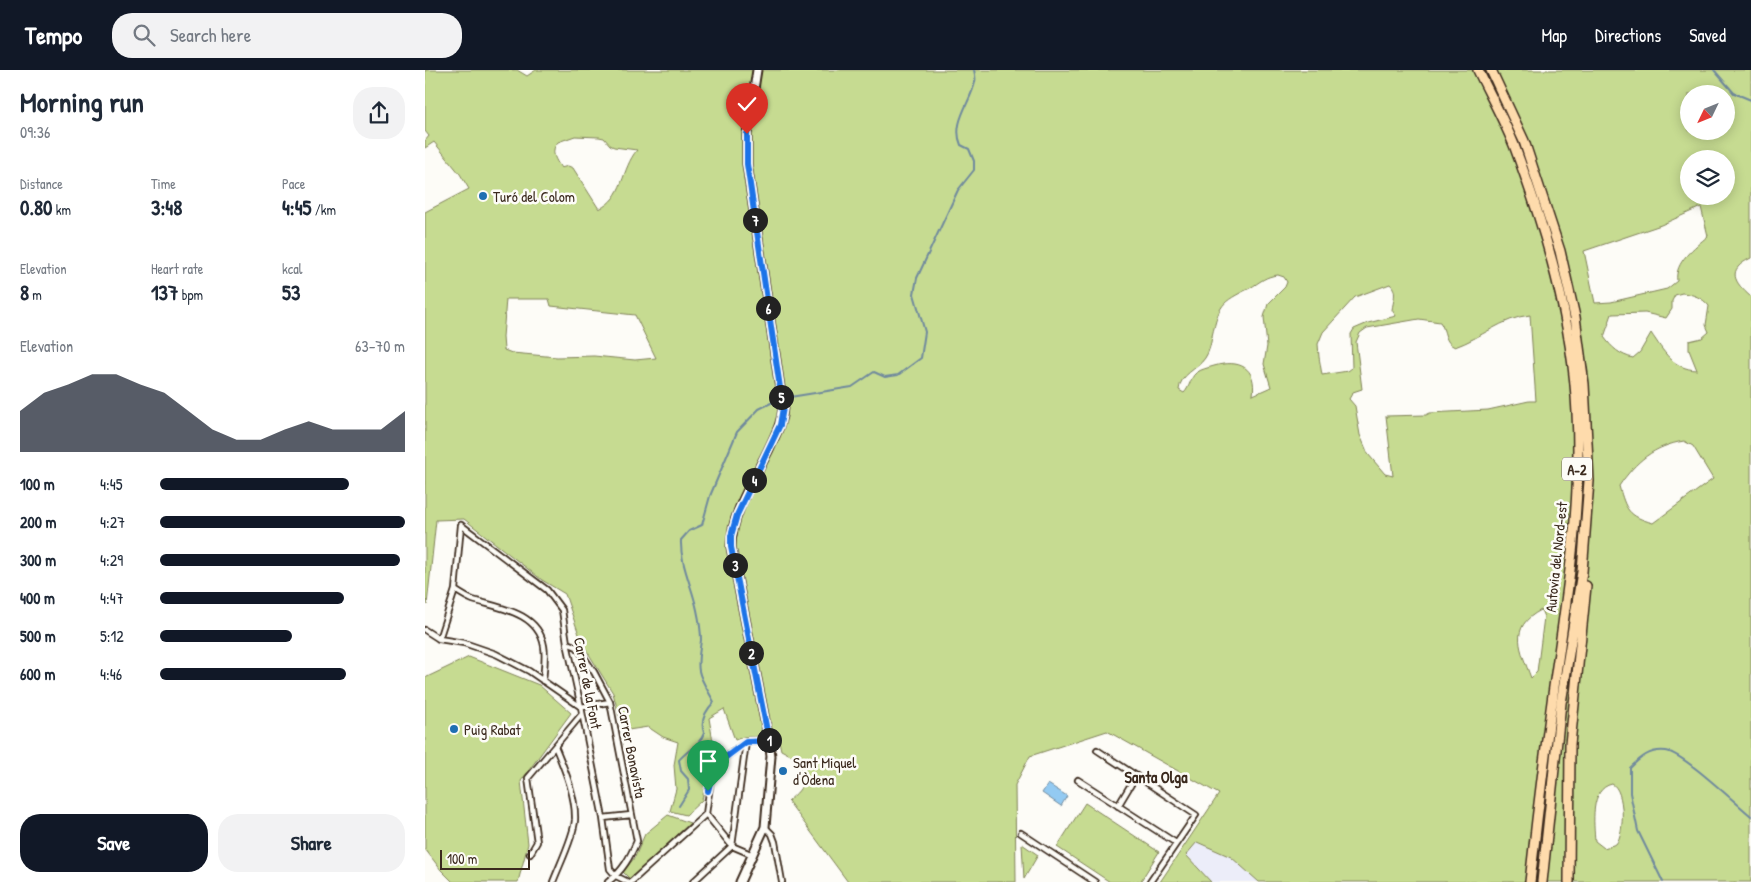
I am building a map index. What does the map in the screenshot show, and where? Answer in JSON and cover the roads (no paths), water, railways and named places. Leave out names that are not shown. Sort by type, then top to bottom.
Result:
[{"type":"highway","name":"Autovia del Nord-est","points":[[1478,70],[1513,144],[1550,250],[1569,341],[1577,412],[1577,489],[1569,582],[1548,730],[1530,882]]},
{"type":"highway","name":"Autovia del Nord-est","points":[[1491,70],[1525,141],[1559,251],[1575,317],[1585,384],[1589,481],[1582,572],[1561,703],[1542,882]]},
{"type":"highway","points":[[1569,882],[1570,744],[1591,525],[1589,481]]},
{"type":"street","points":[[740,882],[765,827],[771,756],[731,547],[731,536],[737,515],[780,425],[782,416],[747,164],[747,134],[757,70]]},
{"type":"street","name":"Carrer de la Font","points":[[455,590],[461,525],[547,590],[562,610],[603,818],[610,869],[616,876]]},
{"type":"street","points":[[439,639],[455,590],[471,599],[517,613],[532,622],[544,644],[543,681]]},
{"type":"street","points":[[425,630],[439,639],[464,643],[496,654],[529,671],[581,707],[610,702]]},
{"type":"street","name":"Carrer Bonavista","points":[[567,643],[577,647],[594,672],[610,702],[637,840],[629,859],[616,876],[608,882]]},
{"type":"street","points":[[530,854],[537,842],[528,778],[582,714]]},
{"type":"street","points":[[616,876],[630,882],[706,814],[711,771],[714,766],[746,742],[769,741]]},
{"type":"street","points":[[693,882],[732,846],[746,742]]},
{"type":"street","points":[[553,882],[575,821],[573,800],[564,768],[555,746]]},
{"type":"street","points":[[1097,750],[1196,815],[1150,882]]},
{"type":"street","points":[[1119,806],[1136,776]]},
{"type":"street","points":[[1078,780],[1177,843]]},
{"type":"street","points":[[706,814],[732,846],[753,855]]},
{"type":"street","points":[[603,818],[631,815]]},
{"type":"street","points":[[765,827],[772,834],[775,842],[782,882]]},
{"type":"street","points":[[1021,833],[1095,882]]},
{"type":"water","points":[[1048,784],[1067,796],[1061,806],[1042,793]]},
{"type":"waterway","points":[[784,398],[852,387],[874,372],[885,377],[898,375],[921,358],[925,332],[914,294],[917,278],[958,190],[974,170],[974,161],[969,149],[961,145],[958,129],[973,90],[975,82],[974,70]]},
{"type":"waterway","points":[[1714,70],[1734,93],[1751,100]]},
{"type":"waterway","points":[[679,806],[689,790],[688,779],[681,771],[679,760],[702,737],[704,733],[704,716],[714,702],[703,683],[699,671],[700,625],[682,558],[681,540],[689,531],[702,525],[710,496],[737,432],[759,409],[779,399]]},
{"type":"waterway","points":[[1663,882],[1638,831],[1630,793],[1630,768],[1642,758],[1655,751],[1666,751],[1674,754],[1709,779],[1751,816]]},
{"type":"place","name":"Turó del Colom","points":[[483,196]]},
{"type":"place","name":"Puig Rabat","points":[[454,729]]},
{"type":"place","name":"Sant Miquel d'Òdena","points":[[783,771]]},
{"type":"district","name":"Santa Olga","points":[[1156,777]]}]
